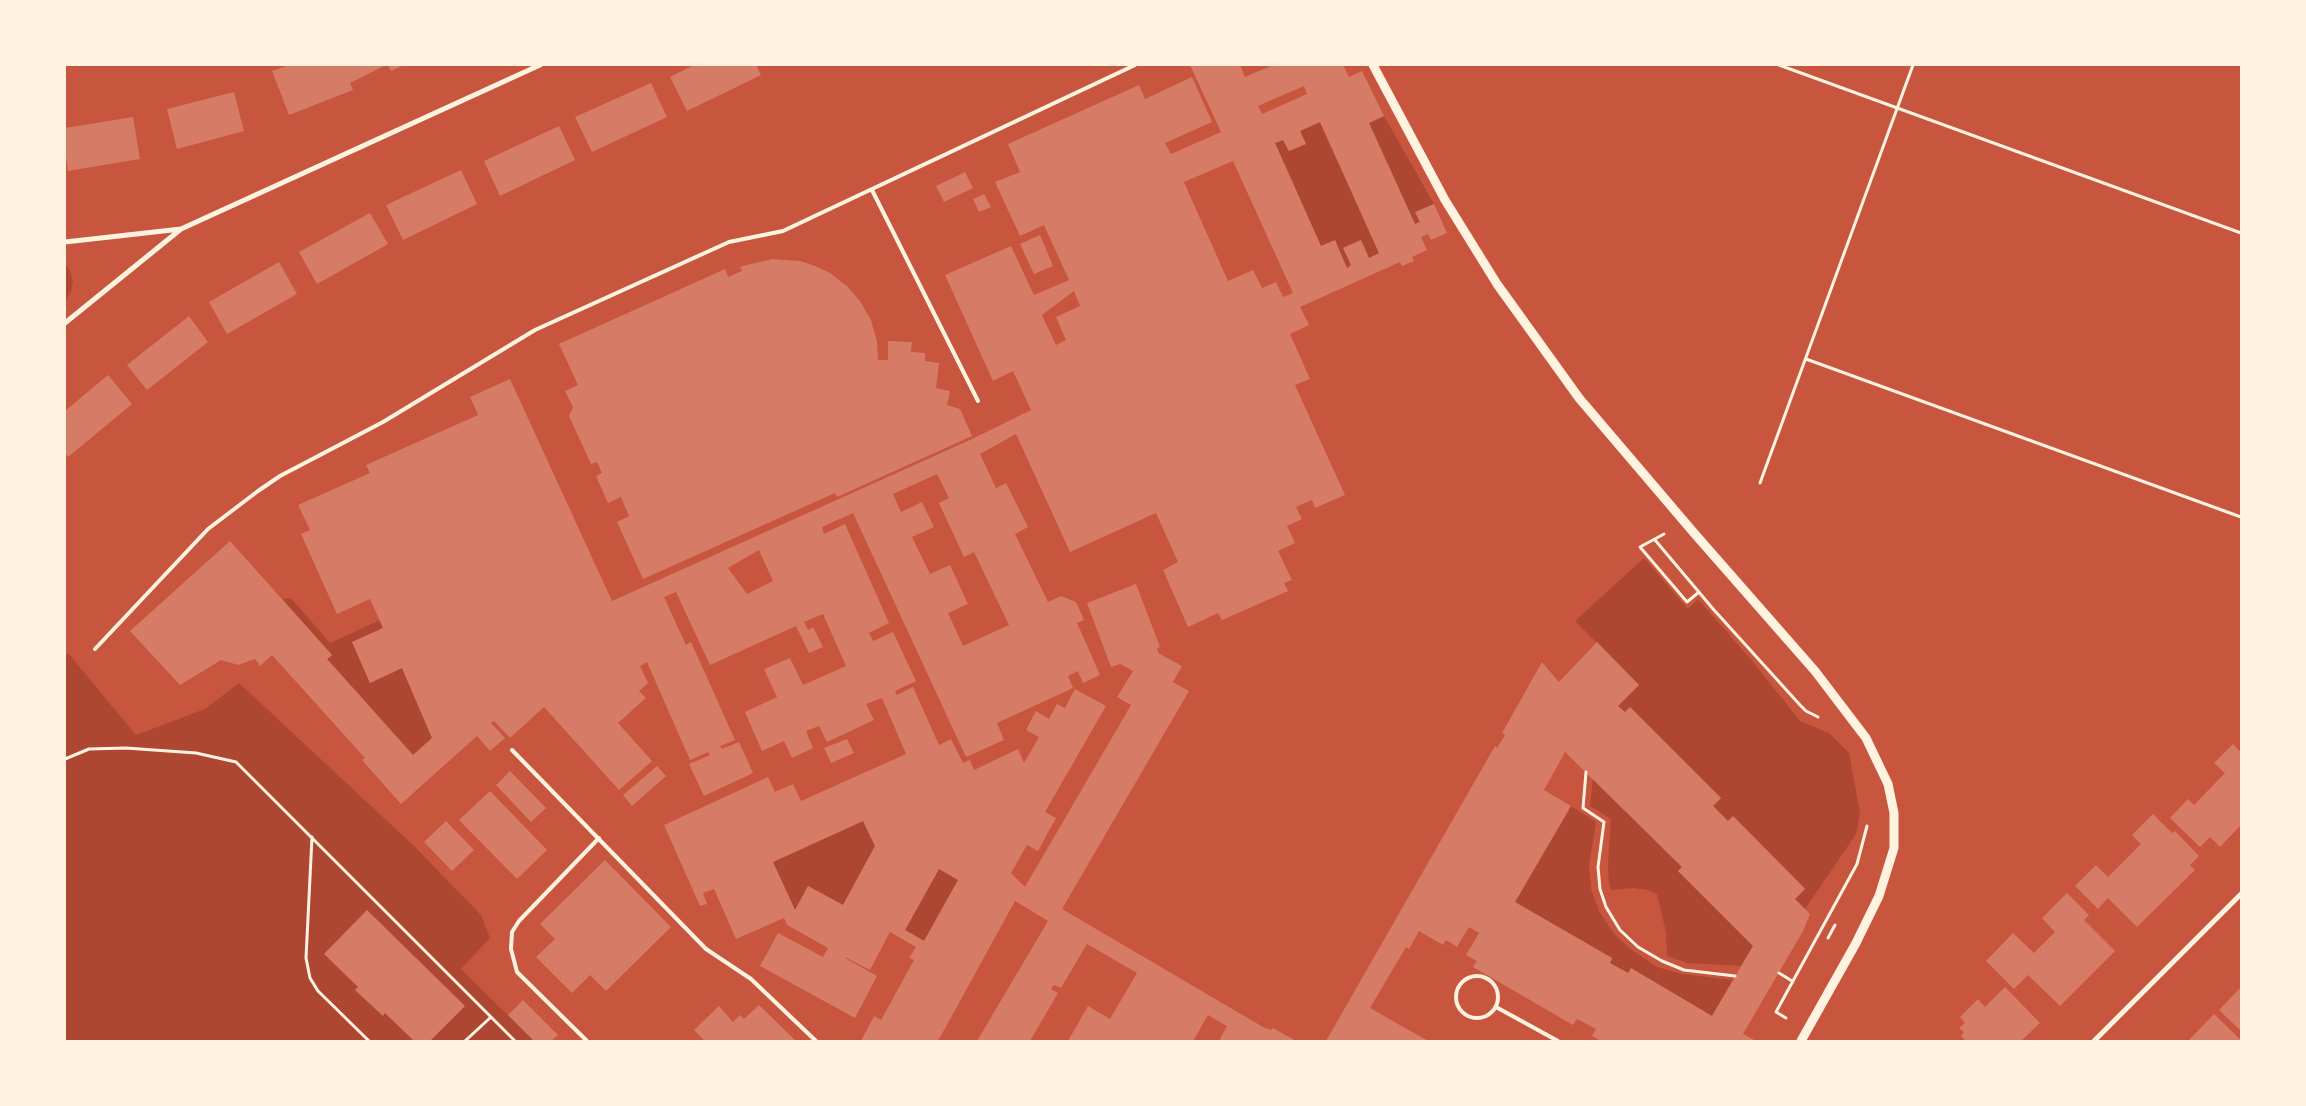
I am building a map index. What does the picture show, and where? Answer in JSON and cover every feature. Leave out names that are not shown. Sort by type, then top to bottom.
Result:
[{"type":"street","points":[[65,323],[181,228],[540,65]]},
{"type":"street","points":[[1373,65],[1456,217],[1497,284],[1578,398],[1683,522],[1815,671],[1866,738],[1888,784],[1894,813],[1894,848],[1879,896],[1856,943],[1801,1041]]},
{"type":"street","points":[[65,242],[181,228]]},
{"type":"street","points":[[2094,1041],[2241,894]]},
{"type":"lane","points":[[94,649],[208,529],[280,476],[383,422],[535,330],[729,242],[783,231],[1135,65]]},
{"type":"lane","points":[[872,190],[978,401]]},
{"type":"lane","points":[[512,750],[706,950],[751,979],[816,1041]]},
{"type":"lane","points":[[587,1041],[517,972],[511,949],[512,932],[519,921],[598,838]]},
{"type":"lane","points":[[1469,976],[1484,976],[1495,986],[1498,993],[1496,1007],[1485,1016],[1472,1018],[1466,1015],[1457,1005],[1456,992],[1458,985],[1469,976]]},
{"type":"lane","points":[[1496,1007],[1558,1041]]},
{"type":"path","points":[[1779,65],[2241,232]]},
{"type":"path","points":[[1760,483],[1913,65]]},
{"type":"path","points":[[1806,359],[2241,517]]},
{"type":"path","points":[[1655,540],[1806,711],[1826,719]]},
{"type":"path","points":[[1640,547],[1687,602],[1699,592]]},
{"type":"path","points":[[65,758],[89,749],[126,748],[196,753],[236,762],[515,1041]]},
{"type":"path","points":[[1586,772],[1583,808],[1604,822],[1598,867],[1600,889],[1606,907],[1620,930],[1638,946],[1662,961],[1684,970],[1736,976]]},
{"type":"path","points":[[1868,836],[1869,817]]},
{"type":"path","points":[[1786,1018],[1776,1012],[1857,864],[1868,826]]},
{"type":"path","points":[[312,837],[306,958],[310,978],[318,991],[369,1041]]},
{"type":"path","points":[[1826,942],[1840,916]]},
{"type":"path","points":[[1779,973],[1792,980]]},
{"type":"path","points":[[1782,1026],[1790,1010]]},
{"type":"path","points":[[465,1041],[491,1017]]},
{"type":"shaded area","points":[[1384,116],[1434,204],[1416,212],[1420,222],[1415,224],[1369,123]]},
{"type":"shaded area","points":[[1320,122],[1379,253],[1369,258],[1361,240],[1344,247],[1351,265],[1347,268],[1321,246],[1275,143],[1283,140],[1289,151],[1305,144],[1300,131]]},
{"type":"shaded area","points":[[65,265],[69,268],[73,282],[65,302]]},
{"type":"shaded area","points":[[1644,558],[1688,609],[1698,599],[1753,662],[1800,721],[1829,733],[1849,753],[1860,813],[1856,834],[1805,909],[1795,899],[1805,888],[1733,816],[1728,821],[1713,806],[1721,798],[1630,707],[1625,712],[1618,706],[1639,685],[1575,621]]},
{"type":"shaded area","points":[[291,598],[330,643],[380,620],[383,628],[352,642],[370,683],[402,668],[432,738],[413,755],[327,659],[332,655],[282,599]]},
{"type":"shaded area","points":[[68,653],[136,735],[205,709],[239,683],[414,846],[481,915],[490,938],[461,969],[534,1041],[65,1041],[65,656]]},
{"type":"shaded area","points":[[1593,779],[1682,867],[1678,871],[1753,946],[1741,966],[1687,963],[1667,956],[1666,932],[1657,894],[1648,890],[1633,888],[1612,890],[1609,885],[1608,865],[1611,819],[1590,806]]},
{"type":"shaded area","points":[[1571,806],[1596,822],[1589,865],[1591,889],[1599,911],[1614,934],[1632,950],[1657,967],[1682,974],[1733,980],[1712,1016],[1631,969],[1628,973],[1610,963],[1612,958],[1515,902]]},
{"type":"shaded area","points":[[863,821],[875,846],[843,905],[808,886],[795,910],[773,862]]},
{"type":"shaded area","points":[[939,869],[958,880],[924,941],[905,930]]},
{"type":"building","points":[[290,65],[386,65],[350,83],[353,90],[289,115],[272,71]]},
{"type":"building","points":[[388,65],[404,65],[391,71]]},
{"type":"building","points":[[694,65],[756,65],[761,75],[687,111],[670,77]]},
{"type":"building","points":[[1190,65],[1240,65],[1245,77],[1273,65],[1343,65],[1349,77],[1362,71],[1384,116],[1369,123],[1415,224],[1420,222],[1415,212],[1434,204],[1447,233],[1431,240],[1428,234],[1421,237],[1427,250],[1412,257],[1414,261],[1402,266],[1400,262],[1300,307],[1309,325],[1290,334],[1310,379],[1295,385],[1345,495],[1315,508],[1312,500],[1296,507],[1302,519],[1287,526],[1295,543],[1278,551],[1292,580],[1284,583],[1288,591],[1222,620],[1218,613],[1188,627],[1163,570],[1178,562],[1156,513],[1070,552],[1016,434],[980,454],[996,488],[1006,483],[1028,527],[1015,534],[1048,602],[1061,596],[1076,602],[1084,620],[1077,623],[1100,675],[1083,683],[1078,671],[1068,676],[1073,688],[997,723],[1004,740],[966,757],[853,513],[822,527],[824,534],[845,524],[889,623],[869,633],[873,641],[893,632],[916,681],[895,691],[897,695],[913,687],[939,745],[951,739],[963,763],[970,760],[974,770],[1018,749],[1024,763],[1039,737],[1026,730],[1036,711],[1049,719],[1057,704],[1065,708],[1075,689],[1106,706],[1045,812],[1056,818],[1038,851],[1027,845],[1011,873],[1025,887],[1131,705],[1117,697],[1133,671],[1120,664],[1111,667],[1087,603],[1136,584],[1160,647],[1157,648],[1158,653],[1182,666],[1173,682],[1189,691],[1062,909],[1263,1027],[1271,1030],[1273,1028],[1296,1041],[1219,1041],[1227,1026],[1208,1015],[1193,1041],[1068,1041],[1088,1006],[1110,1019],[1137,973],[1087,944],[1061,988],[1054,985],[1051,989],[1058,993],[1030,1041],[977,1041],[1048,921],[1015,901],[938,1041],[861,1041],[874,1016],[881,1020],[914,960],[909,958],[916,947],[890,932],[870,970],[845,957],[877,976],[855,1018],[760,966],[778,933],[823,957],[828,948],[787,925],[784,918],[736,939],[714,889],[703,893],[707,904],[700,906],[664,825],[768,777],[775,792],[793,784],[801,801],[906,754],[882,698],[866,704],[874,720],[827,742],[819,726],[806,731],[813,748],[792,758],[784,741],[762,751],[745,712],[777,697],[764,669],[790,658],[803,685],[846,666],[823,614],[804,622],[808,630],[813,627],[823,647],[809,653],[796,626],[710,665],[676,592],[664,597],[686,645],[691,642],[735,740],[720,746],[722,749],[739,742],[753,773],[704,796],[689,764],[710,755],[708,752],[690,760],[647,662],[640,666],[648,683],[639,691],[646,698],[618,723],[652,761],[619,790],[544,707],[510,738],[494,721],[491,723],[505,738],[490,751],[477,736],[401,804],[362,760],[365,758],[272,655],[260,666],[255,659],[238,665],[221,660],[180,685],[130,631],[230,541],[332,655],[327,659],[413,755],[432,738],[402,668],[370,683],[352,642],[383,628],[370,599],[337,614],[301,534],[310,530],[298,505],[370,473],[366,465],[478,415],[470,397],[510,379],[612,601],[970,440],[1031,410],[1013,371],[993,381],[945,275],[1011,246],[1034,295],[1069,280],[1044,225],[1020,236],[995,182],[1020,172],[1008,144],[1139,85],[1145,99],[1192,77],[1212,122],[1165,143],[1171,154],[1221,132]],"holes":[[[1304,86],[1307,94],[1262,114],[1258,106]],[[1320,122],[1379,253],[1369,258],[1361,240],[1343,248],[1351,265],[1347,268],[1335,240],[1321,246],[1275,143],[1283,140],[1289,151],[1306,144],[1300,131]],[[1233,161],[1293,293],[1283,297],[1276,282],[1262,288],[1253,270],[1228,281],[1184,182]],[[1074,291],[1080,306],[1056,317],[1066,340],[1056,345],[1042,315]],[[937,474],[949,498],[939,503],[964,557],[974,552],[1009,625],[963,646],[948,613],[968,604],[950,565],[930,574],[912,537],[934,527],[922,502],[901,512],[893,494]],[[759,550],[773,581],[747,594],[728,568]],[[863,821],[875,846],[843,905],[808,886],[795,910],[773,862]],[[939,869],[958,880],[924,941],[905,930]]]},
{"type":"building","points":[[651,83],[667,117],[592,152],[575,117]]},
{"type":"building","points":[[234,92],[244,131],[177,149],[167,109]]},
{"type":"building","points":[[133,117],[140,159],[68,171],[65,150],[65,128]]},
{"type":"building","points":[[559,126],[575,160],[500,196],[484,161]]},
{"type":"building","points":[[461,170],[477,204],[403,240],[386,205]]},
{"type":"building","points":[[965,172],[973,188],[944,202],[936,186]]},
{"type":"building","points":[[984,194],[991,207],[979,212],[973,199]]},
{"type":"building","points":[[370,213],[388,244],[317,284],[299,252]]},
{"type":"building","points":[[1040,235],[1053,266],[1034,274],[1020,244]]},
{"type":"building","points":[[772,259],[800,261],[815,266],[830,273],[847,286],[860,301],[871,320],[877,341],[878,360],[888,360],[888,341],[912,342],[911,352],[925,353],[925,361],[939,363],[936,388],[950,391],[947,405],[960,409],[972,436],[837,497],[835,493],[643,579],[617,522],[629,516],[621,497],[608,503],[596,476],[602,473],[597,462],[591,464],[569,416],[573,407],[565,391],[578,385],[559,344],[725,269],[728,277],[742,271],[740,267]]},
{"type":"building","points":[[279,262],[297,294],[227,334],[209,302]]},
{"type":"building","points":[[189,316],[208,342],[147,390],[127,365]]},
{"type":"building","points":[[108,375],[132,404],[68,457],[65,453],[65,411]]},
{"type":"building","points":[[1597,642],[1639,685],[1618,706],[1625,712],[1630,707],[1721,798],[1713,806],[1728,821],[1733,816],[1805,889],[1795,899],[1810,914],[1803,931],[1743,1034],[1756,1041],[1601,1041],[1592,1036],[1596,1029],[1577,1019],[1573,1025],[1473,967],[1477,961],[1466,955],[1479,933],[1469,927],[1457,947],[1446,940],[1443,945],[1419,931],[1409,949],[1406,947],[1370,1008],[1428,1041],[1326,1041],[1495,746],[1497,748],[1505,735],[1502,733],[1542,662],[1559,682]],"holes":[[[1565,752],[1682,867],[1678,871],[1753,946],[1712,1016],[1631,968],[1628,973],[1610,963],[1612,958],[1515,902],[1571,806],[1544,790]]]},
{"type":"building","points":[[847,739],[854,753],[831,763],[824,748]]},
{"type":"building","points":[[2233,744],[2241,752],[2241,825],[2220,847],[2210,837],[2200,847],[2170,818],[2188,799],[2194,805],[2225,773],[2214,763]]},
{"type":"building","points":[[657,766],[666,776],[632,806],[623,795]]},
{"type":"building","points":[[510,771],[546,808],[531,822],[496,785]]},
{"type":"building","points":[[490,791],[547,850],[517,879],[459,820]]},
{"type":"building","points":[[2153,814],[2172,833],[2175,831],[2199,856],[2190,865],[2195,870],[2137,927],[2108,898],[2098,909],[2075,886],[2096,865],[2108,877],[2141,844],[2132,835]]},
{"type":"building","points":[[446,821],[474,850],[452,871],[424,842]]},
{"type":"building","points":[[605,860],[671,927],[606,991],[590,975],[572,993],[536,957],[555,939],[540,924]]},
{"type":"building","points":[[2067,893],[2089,915],[2084,920],[2115,951],[2060,1006],[2028,975],[2014,989],[1986,961],[2013,933],[2034,953],[2055,932],[2042,918]]},
{"type":"building","points":[[367,910],[465,1006],[430,1041],[414,1041],[385,1013],[383,1016],[355,990],[358,987],[324,954]]},
{"type":"building","points":[[2005,987],[2040,1023],[2021,1041],[1966,1041],[1961,1036],[1964,1032],[1959,1028],[1965,1023],[1960,1017],[1978,999],[1985,1007]]},
{"type":"building","points":[[2241,987],[2241,1031],[2219,1010]]},
{"type":"building","points":[[523,1000],[558,1035],[551,1041],[534,1041],[508,1015]]},
{"type":"building","points":[[759,1005],[796,1041],[705,1041],[694,1030],[719,1006],[733,1022],[740,1015],[744,1019]]},
{"type":"building","points":[[2214,1014],[2241,1040],[2241,1041],[2188,1041]]}]
